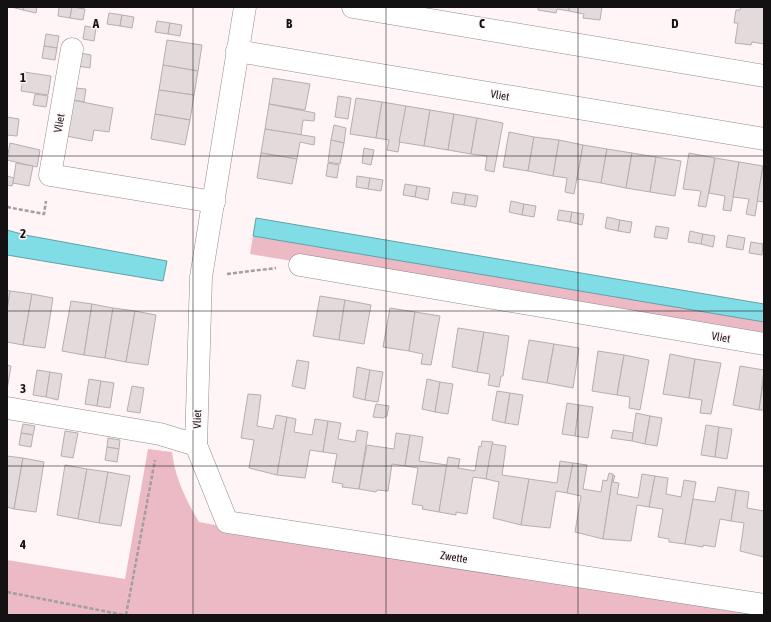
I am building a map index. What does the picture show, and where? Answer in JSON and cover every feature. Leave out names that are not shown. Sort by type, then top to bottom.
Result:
[{"type":"street","name":"Vliet","points":[[7,408],[160,434],[196,445],[201,277],[244,7]]},
{"type":"street","points":[[353,7],[764,76]]},
{"type":"street","name":"Vliet","points":[[50,175],[72,49]]},
{"type":"street","name":"Vliet","points":[[237,51],[764,139]]},
{"type":"street","points":[[50,175],[214,202]]},
{"type":"street","name":"Vliet","points":[[300,265],[764,344]]},
{"type":"street","name":"Zwette","points":[[196,445],[227,522],[764,605]]},
{"type":"path","points":[[7,207],[44,214],[50,175]]},
{"type":"path","points":[[201,277],[300,265]]},
{"type":"path","points":[[7,592],[125,615],[160,434]]},
{"type":"shaded area","points":[[253,236],[764,322],[764,338],[250,254]]},
{"type":"shaded area","points":[[148,449],[172,452],[173,462],[182,488],[199,522],[315,544],[764,615],[7,615],[7,560],[125,579]]},
{"type":"water","points":[[256,218],[764,304],[764,322],[253,236]]},
{"type":"water","points":[[7,230],[25,235],[167,261],[163,281],[7,255]]},
{"type":"building","points":[[11,7],[24,7],[23,10]]},
{"type":"building","points":[[24,7],[37,7],[36,13],[23,10]]},
{"type":"building","points":[[59,7],[72,7],[70,18],[58,16]]},
{"type":"building","points":[[72,7],[85,9],[83,20],[70,18]]},
{"type":"building","points":[[538,7],[569,7],[569,11],[557,9],[556,13],[538,10]]},
{"type":"building","points":[[569,7],[602,7],[600,20],[583,18],[584,14],[569,11]]},
{"type":"building","points":[[741,7],[764,7],[764,44],[752,42],[751,45],[735,43],[738,23],[734,23],[736,10],[740,10]]},
{"type":"building","points":[[109,13],[122,15],[120,26],[107,24]]},
{"type":"building","points":[[122,15],[134,17],[132,28],[120,26]]},
{"type":"building","points":[[157,21],[170,23],[168,34],[155,32]]},
{"type":"building","points":[[170,23],[182,25],[180,36],[168,34]]},
{"type":"building","points":[[85,26],[96,28],[94,41],[83,39]]},
{"type":"building","points":[[46,34],[59,36],[57,48],[44,46]]},
{"type":"building","points":[[167,40],[202,45],[198,71],[163,65]]},
{"type":"building","points":[[44,46],[57,48],[55,60],[42,58]]},
{"type":"building","points":[[80,53],[91,55],[90,68],[78,66]]},
{"type":"building","points":[[163,65],[198,71],[194,95],[159,90]]},
{"type":"building","points":[[24,72],[51,76],[48,95],[21,91]]},
{"type":"building","points":[[273,78],[310,84],[305,110],[269,104]]},
{"type":"building","points":[[75,88],[86,89],[84,102],[73,100]]},
{"type":"building","points":[[159,90],[194,95],[190,120],[155,114]]},
{"type":"building","points":[[35,94],[48,96],[46,107],[33,105]]},
{"type":"building","points":[[338,96],[351,98],[348,119],[335,117]]},
{"type":"building","points":[[356,98],[382,102],[376,138],[350,134]]},
{"type":"building","points":[[72,100],[113,108],[109,132],[94,130],[92,141],[66,136]]},
{"type":"building","points":[[382,102],[406,106],[398,152],[387,150],[389,140],[376,138]]},
{"type":"building","points":[[269,104],[315,113],[314,121],[303,120],[301,135],[265,129]]},
{"type":"building","points":[[406,106],[430,110],[424,146],[399,142]]},
{"type":"building","points":[[430,110],[454,114],[448,150],[424,146]]},
{"type":"building","points":[[155,114],[190,120],[185,145],[151,139]]},
{"type":"building","points":[[454,114],[477,118],[471,154],[448,150]]},
{"type":"building","points":[[7,117],[19,119],[17,136],[7,135]]},
{"type":"building","points":[[477,118],[503,123],[494,172],[485,170],[487,156],[471,154]]},
{"type":"building","points":[[334,125],[346,128],[344,143],[331,140]]},
{"type":"building","points":[[265,129],[315,137],[314,145],[300,142],[297,159],[261,153]]},
{"type":"building","points":[[509,132],[534,137],[528,171],[503,167]]},
{"type":"building","points":[[534,137],[559,140],[553,176],[528,171]]},
{"type":"building","points":[[331,140],[344,143],[340,164],[328,162]]},
{"type":"building","points":[[559,140],[583,145],[574,194],[565,192],[567,178],[553,176]]},
{"type":"building","points":[[10,143],[40,150],[37,167],[7,160]]},
{"type":"building","points":[[583,145],[607,149],[601,183],[577,179]]},
{"type":"building","points":[[364,148],[374,150],[371,165],[362,163]]},
{"type":"building","points":[[607,149],[632,153],[626,188],[601,183]]},
{"type":"building","points":[[261,153],[297,159],[292,184],[257,178]]},
{"type":"building","points":[[632,153],[656,157],[650,192],[626,188]]},
{"type":"building","points":[[689,153],[715,158],[706,207],[698,206],[701,191],[683,189]]},
{"type":"building","points":[[656,157],[681,161],[675,196],[650,192]]},
{"type":"building","points":[[715,158],[739,162],[731,211],[723,210],[725,196],[709,193]]},
{"type":"building","points":[[739,162],[763,166],[755,216],[746,214],[749,199],[733,197]]},
{"type":"building","points":[[16,163],[33,166],[29,186],[13,183]]},
{"type":"building","points":[[328,163],[339,165],[337,178],[326,176]]},
{"type":"building","points":[[764,166],[764,202],[757,201]]},
{"type":"building","points":[[7,176],[14,178],[12,186],[7,185]]},
{"type":"building","points":[[357,176],[370,178],[368,189],[356,187]]},
{"type":"building","points":[[370,178],[383,180],[381,191],[368,189]]},
{"type":"building","points":[[405,184],[417,186],[415,197],[403,195]]},
{"type":"building","points":[[417,186],[430,188],[428,200],[415,197]]},
{"type":"building","points":[[453,192],[466,194],[464,205],[451,203]]},
{"type":"building","points":[[466,194],[478,196],[476,207],[464,205]]},
{"type":"building","points":[[511,201],[524,204],[522,215],[509,212]]},
{"type":"building","points":[[524,204],[536,206],[534,217],[522,215]]},
{"type":"building","points":[[559,210],[572,212],[570,222],[557,220]]},
{"type":"building","points":[[572,212],[584,214],[582,225],[570,222]]},
{"type":"building","points":[[607,217],[620,220],[618,231],[605,228]]},
{"type":"building","points":[[620,220],[632,222],[630,233],[618,231]]},
{"type":"building","points":[[656,226],[669,228],[667,239],[654,237]]},
{"type":"building","points":[[690,231],[703,234],[701,244],[688,242]]},
{"type":"building","points":[[703,234],[715,236],[713,247],[701,244]]},
{"type":"building","points":[[728,235],[745,238],[743,250],[726,247]]},
{"type":"building","points":[[751,242],[763,244],[762,255],[749,253]]},
{"type":"building","points":[[7,290],[10,291],[7,311]]},
{"type":"building","points":[[10,291],[32,294],[23,345],[7,342],[7,311]]},
{"type":"building","points":[[32,294],[53,298],[45,348],[23,345]]},
{"type":"building","points":[[320,296],[345,300],[339,340],[313,336]]},
{"type":"building","points":[[345,300],[371,305],[364,344],[339,340]]},
{"type":"building","points":[[71,301],[92,304],[84,355],[62,351]]},
{"type":"building","points":[[92,304],[113,308],[105,358],[84,355]]},
{"type":"building","points":[[113,308],[135,311],[126,362],[105,358]]},
{"type":"building","points":[[390,308],[415,312],[409,351],[383,347]]},
{"type":"building","points":[[135,311],[156,315],[148,365],[126,362]]},
{"type":"building","points":[[415,312],[440,316],[431,365],[421,364],[423,354],[409,351]]},
{"type":"building","points":[[458,328],[484,332],[477,372],[452,367]]},
{"type":"building","points":[[484,332],[509,336],[503,376],[501,376],[499,387],[488,385],[490,374],[477,372]]},
{"type":"building","points":[[529,340],[554,344],[547,383],[522,379]]},
{"type":"building","points":[[554,344],[579,348],[573,388],[547,383]]},
{"type":"building","points":[[598,351],[624,355],[617,395],[592,391]]},
{"type":"building","points":[[670,354],[695,359],[689,398],[663,394]]},
{"type":"building","points":[[624,355],[649,360],[640,410],[629,408],[630,397],[617,395]]},
{"type":"building","points":[[695,359],[721,363],[711,414],[700,413],[702,400],[689,398]]},
{"type":"building","points":[[297,360],[309,362],[305,389],[292,386]]},
{"type":"building","points":[[7,365],[11,366],[7,390]]},
{"type":"building","points":[[740,366],[764,370],[759,410],[733,405]]},
{"type":"building","points":[[357,367],[370,370],[365,400],[353,397]]},
{"type":"building","points":[[37,370],[50,372],[46,397],[33,395]]},
{"type":"building","points":[[370,370],[383,372],[378,402],[365,400]]},
{"type":"building","points":[[50,372],[62,374],[58,400],[46,397]]},
{"type":"building","points":[[764,377],[764,410],[759,410]]},
{"type":"building","points":[[89,379],[101,381],[97,406],[85,404]]},
{"type":"building","points":[[427,379],[440,382],[435,412],[422,409]]},
{"type":"building","points":[[101,381],[114,383],[110,408],[97,406]]},
{"type":"building","points":[[440,382],[453,384],[448,414],[435,412]]},
{"type":"building","points":[[132,386],[144,388],[140,413],[127,411]]},
{"type":"building","points":[[497,391],[510,393],[505,423],[492,420]]},
{"type":"building","points":[[510,393],[523,395],[518,425],[505,423]]},
{"type":"building","points":[[248,394],[261,395],[257,426],[273,429],[276,415],[287,417],[277,475],[249,468],[254,440],[241,438]]},
{"type":"building","points":[[567,403],[579,405],[575,436],[562,434]]},
{"type":"building","points":[[376,404],[389,406],[387,416],[383,418],[373,417]]},
{"type":"building","points":[[579,405],[593,407],[588,438],[575,436]]},
{"type":"building","points":[[636,413],[650,416],[645,444],[632,441]]},
{"type":"building","points":[[650,416],[662,418],[657,446],[645,444]]},
{"type":"building","points":[[287,417],[296,419],[294,432],[312,435],[315,419],[328,421],[323,452],[310,450],[305,478],[277,475]]},
{"type":"building","points":[[328,421],[341,423],[338,439],[355,442],[357,430],[368,432],[359,489],[342,487],[343,484],[332,482],[337,454],[323,452]]},
{"type":"building","points":[[23,424],[35,426],[33,435],[21,433]]},
{"type":"building","points":[[706,425],[719,427],[715,457],[701,455]]},
{"type":"building","points":[[719,427],[732,429],[727,459],[715,457]]},
{"type":"building","points":[[613,430],[633,433],[632,441],[611,438]]},
{"type":"building","points":[[65,431],[78,433],[73,458],[61,456]]},
{"type":"building","points":[[21,433],[33,435],[31,447],[19,445]]},
{"type":"building","points":[[396,433],[410,435],[405,466],[392,464],[388,491],[377,490],[376,492],[359,489],[367,445],[394,449]]},
{"type":"building","points":[[410,435],[423,437],[419,461],[447,465],[439,512],[422,509],[423,506],[412,504],[418,468],[405,466]]},
{"type":"building","points":[[108,438],[120,440],[119,449],[107,447]]},
{"type":"building","points":[[482,441],[493,442],[486,479],[473,477],[467,514],[456,512],[456,515],[439,512],[448,457],[460,459],[458,468],[475,471],[479,446],[481,447]]},
{"type":"building","points":[[492,444],[506,446],[502,475],[529,479],[521,525],[493,518],[499,482],[486,479]]},
{"type":"building","points":[[107,447],[119,449],[117,462],[105,460]]},
{"type":"building","points":[[7,456],[23,458],[14,509],[7,507]]},
{"type":"building","points":[[23,458],[44,462],[36,512],[14,509]]},
{"type":"building","points":[[560,461],[573,463],[567,493],[556,491],[550,528],[521,525],[529,479],[557,483]]},
{"type":"building","points":[[573,463],[587,465],[583,489],[601,492],[603,480],[607,481],[609,473],[613,474],[603,539],[575,532],[581,496],[567,493]]},
{"type":"building","points":[[65,465],[87,469],[78,519],[57,515]]},
{"type":"building","points":[[87,469],[108,472],[99,523],[78,519]]},
{"type":"building","points":[[108,472],[130,476],[121,526],[99,523]]},
{"type":"building","points":[[642,474],[655,476],[649,507],[637,505],[631,541],[603,539],[613,475],[615,476],[613,482],[619,483],[617,494],[638,498]]},
{"type":"building","points":[[655,476],[668,478],[666,494],[681,497],[684,480],[696,482],[685,544],[669,542],[669,539],[658,537],[663,509],[649,507]]},
{"type":"building","points":[[718,487],[736,490],[731,521],[720,519],[715,547],[685,544],[693,499],[715,502]]},
{"type":"building","points":[[736,490],[749,492],[747,508],[764,511],[764,557],[740,551],[744,523],[731,521]]}]
